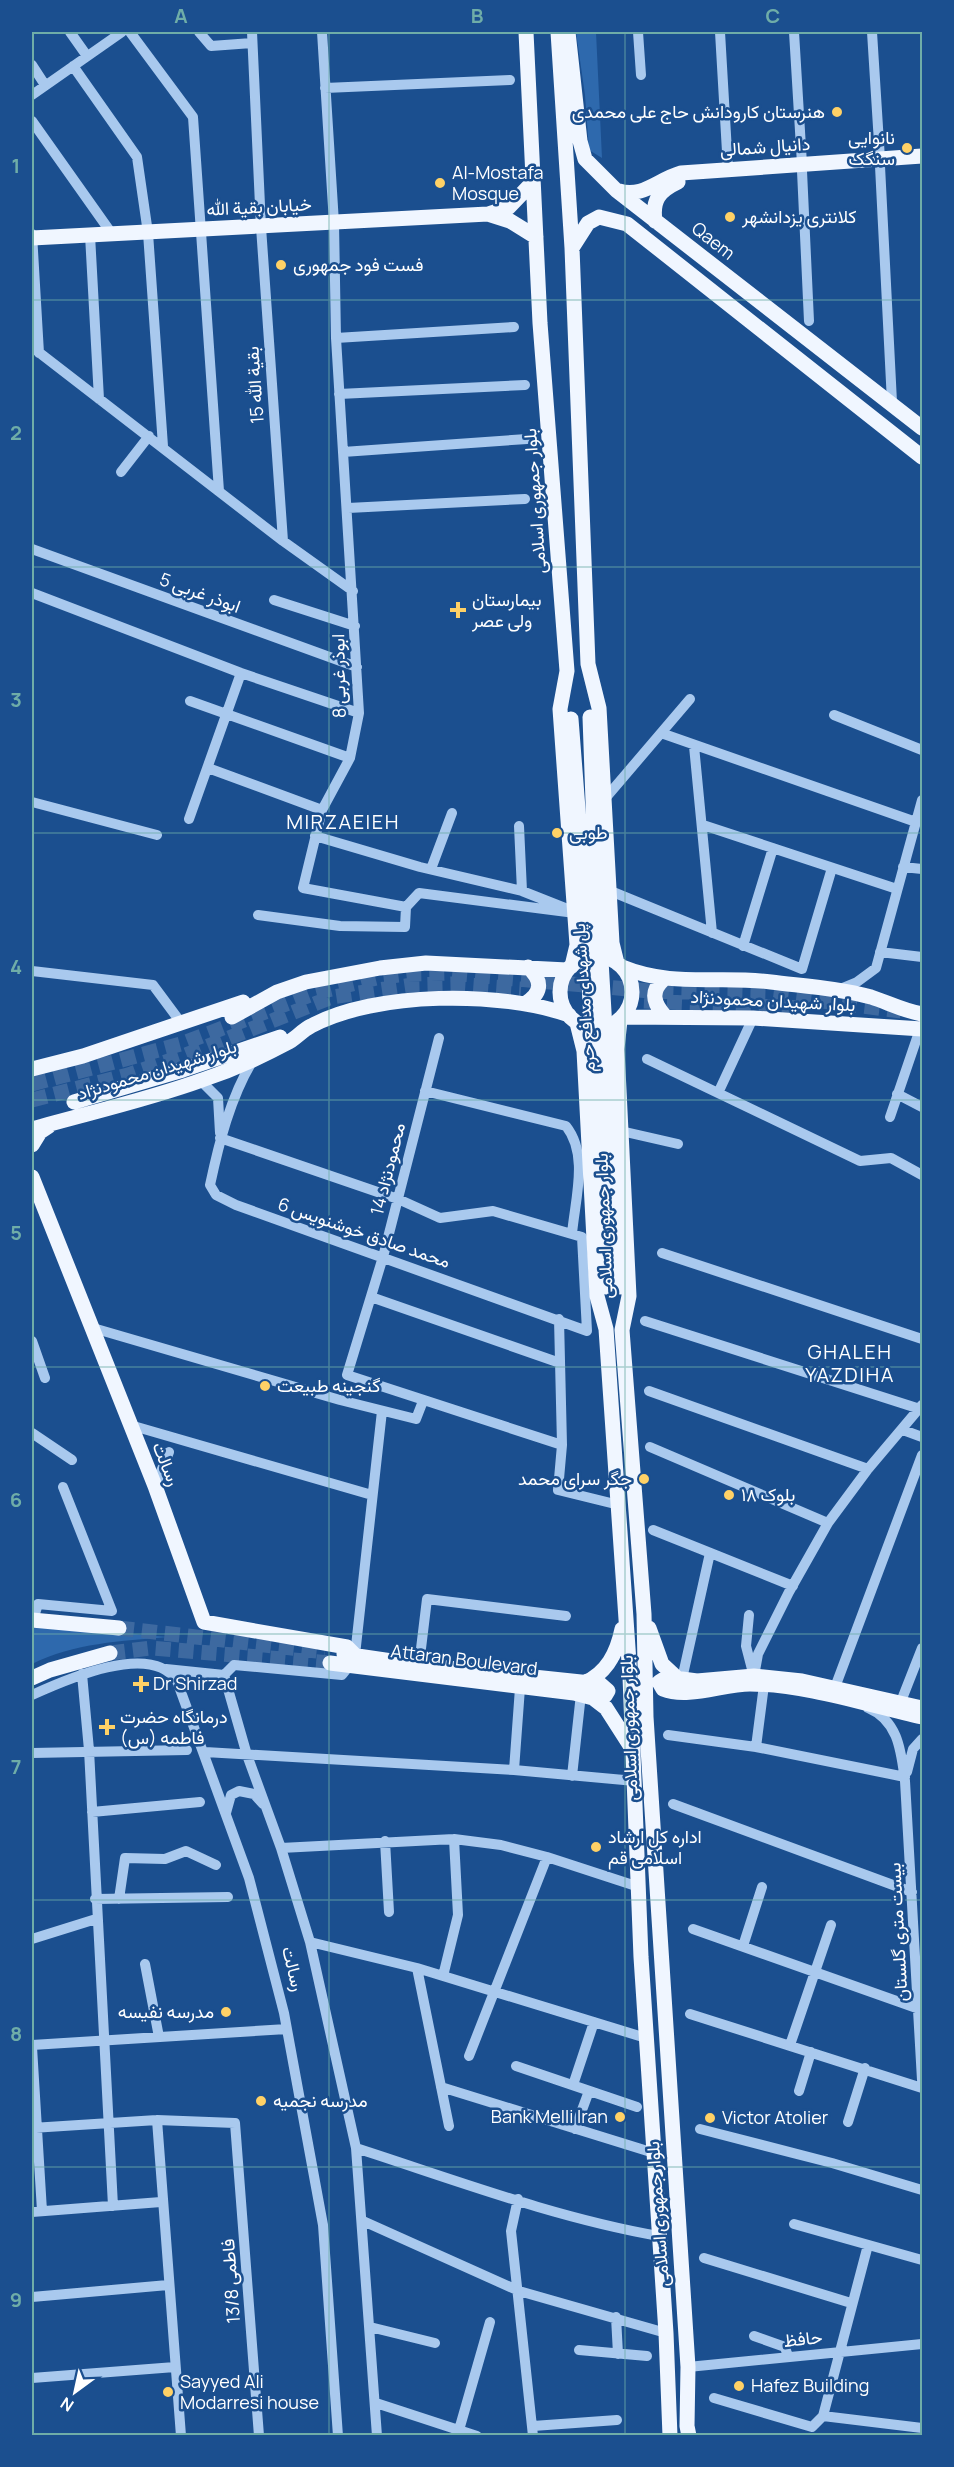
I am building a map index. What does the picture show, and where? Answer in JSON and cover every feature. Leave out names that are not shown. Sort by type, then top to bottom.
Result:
[{"type":"main road","name":"بلوار جمهوری اسلامی","points":[[526,32],[532,183],[567,671],[560,709],[577,945],[569,968]]},
{"type":"main road","points":[[558,32],[572,248],[588,664],[599,708],[612,943],[620,965],[632,987],[630,1006],[621,1018],[596,1028],[573,1019],[560,996],[563,978],[569,968],[591,956],[601,956],[620,965],[644,976],[663,980],[767,981],[870,997],[905,1012],[922,1024]]},
{"type":"main road","name":"Qaem","points":[[568,32],[580,141],[585,159],[616,190],[892,402],[922,428]]},
{"type":"main road","name":"دانیال شمالی","points":[[616,190],[639,194],[664,178],[880,162],[922,156]]},
{"type":"main road","name":"دانیال شمالی","points":[[880,162],[922,163]]},
{"type":"main road","name":"دانیال شمالی","points":[[655,221],[653,207],[663,190],[692,176],[728,169],[802,167]]},
{"type":"main road","name":"خیابان بقیة الله","points":[[32,236],[261,227],[488,214],[509,207],[532,183]]},
{"type":"main road","name":"خیابان بقیة الله","points":[[488,214],[510,220],[536,237]]},
{"type":"main road","points":[[572,248],[588,223],[598,217],[627,224],[918,453],[922,436]]},
{"type":"main road","name":"پل شهدای مدافع حرم","points":[[588,664],[613,1287],[606,1329]]},
{"type":"main road","name":"پل شهدای مدافع حرم","points":[[567,671],[613,1287],[622,1330]]},
{"type":"main road","points":[[577,945],[604,948],[612,943]]},
{"type":"main road","name":"بلوار شهیدان محمودنژاد","points":[[232,1017],[277,992],[306,982],[380,968],[426,963],[569,968]]},
{"type":"main road","points":[[526,1003],[537,996],[539,988],[538,976],[528,967]]},
{"type":"main road","points":[[663,980],[657,986],[654,996],[656,1005],[665,1016]]},
{"type":"main road","points":[[32,1069],[83,1056],[182,1024],[261,995],[277,992]]},
{"type":"main road","name":"بلوار شهیدان محمودنژاد","points":[[32,1129],[201,1081],[254,1060],[311,1026],[357,1010],[400,1002],[453,998],[526,1003],[573,1019]]},
{"type":"main road","name":"بلوار شهیدان محمودنژاد","points":[[621,1018],[665,1016],[922,1024]]},
{"type":"main road","name":"بلوار جمهوری اسلامی","points":[[621,1018],[618,1069],[629,1296],[622,1330],[644,1614],[641,1711],[634,1754],[646,2038],[666,2333],[670,2436]]},
{"type":"main road","name":"بلوار جمهوری اسلامی","points":[[573,1019],[583,1044],[597,1296],[606,1329],[626,1615],[641,1711],[688,2367],[687,2426],[689,2436]]},
{"type":"main road","points":[[74,1102],[183,1070],[311,1026]]},
{"type":"main road","points":[[585,1073],[592,1067],[601,1065],[618,1069]]},
{"type":"main road","points":[[32,1145],[40,1132],[55,1122]]},
{"type":"main road","name":"رسالت","points":[[32,1177],[93,1328],[204,1622],[347,1647],[352,1660]]},
{"type":"main road","points":[[644,1614],[662,1664],[678,1683]]},
{"type":"main road","points":[[626,1615],[619,1644],[611,1660],[585,1692],[606,1708],[618,1723],[634,1754]]},
{"type":"main road","points":[[32,1620],[119,1628]]},
{"type":"main road","points":[[32,1678],[50,1670],[110,1653]]},
{"type":"main road","name":"Attaran Boulevard","points":[[327,1658],[418,1665],[585,1692]]},
{"type":"main road","name":"Attaran Boulevard","points":[[352,1660],[520,1688],[585,1692]]},
{"type":"main road","points":[[759,1680],[851,1701],[922,1713]]},
{"type":"main road","points":[[641,1711],[659,1700],[678,1683],[759,1680],[802,1681],[900,1704],[922,1713]]},
{"type":"street","points":[[70,32],[87,56]]},
{"type":"street","points":[[32,95],[122,32]]},
{"type":"street","points":[[130,32],[193,117],[219,491]]},
{"type":"street","points":[[199,32],[211,46],[252,43]]},
{"type":"street","name":"بقیة الله 15","points":[[252,32],[261,227],[283,541]]},
{"type":"street","name":"ابوذر غربی 8","points":[[322,32],[334,223],[339,394],[348,508],[359,713],[350,758],[322,810],[303,888],[406,907]]},
{"type":"street","points":[[638,32],[641,75]]},
{"type":"street","points":[[720,32],[728,169]]},
{"type":"street","points":[[794,32],[809,321]]},
{"type":"street","points":[[872,32],[892,402]]},
{"type":"street","points":[[32,65],[45,85]]},
{"type":"street","points":[[73,66],[137,157],[148,232],[163,446]]},
{"type":"street","points":[[325,88],[510,80]]},
{"type":"street","points":[[32,121],[112,234]]},
{"type":"street","points":[[90,235],[99,399]]},
{"type":"street","points":[[32,236],[35,350],[163,446],[283,541],[353,591]]},
{"type":"street","points":[[336,338],[514,327]]},
{"type":"street","points":[[339,394],[525,385]]},
{"type":"street","points":[[121,472],[149,436]]},
{"type":"street","points":[[343,452],[527,438]]},
{"type":"street","points":[[348,508],[525,499]]},
{"type":"street","name":"ابوذر غربی 5","points":[[32,549],[357,667]]},
{"type":"street","points":[[32,593],[241,673],[359,713]]},
{"type":"street","points":[[274,600],[355,626]]},
{"type":"street","points":[[189,819],[241,673]]},
{"type":"street","points":[[603,801],[690,699]]},
{"type":"street","points":[[190,701],[350,758]]},
{"type":"street","points":[[834,715],[922,750]]},
{"type":"street","points":[[661,733],[916,822]]},
{"type":"street","points":[[694,746],[712,933]]},
{"type":"street","points":[[208,768],[322,810]]},
{"type":"street","points":[[837,991],[857,982],[876,968],[922,800]]},
{"type":"street","points":[[32,802],[157,835]]},
{"type":"street","points":[[431,869],[452,813]]},
{"type":"street","points":[[703,825],[897,889]]},
{"type":"street","points":[[519,826],[522,891]]},
{"type":"street","points":[[315,836],[431,869],[522,891],[575,913]]},
{"type":"street","points":[[743,946],[773,848]]},
{"type":"street","points":[[903,867],[922,869]]},
{"type":"street","points":[[609,890],[802,969],[832,868]]},
{"type":"street","points":[[258,915],[340,926],[405,927],[406,907],[419,893],[575,913]]},
{"type":"street","points":[[880,952],[922,957]]},
{"type":"street","points":[[32,971],[153,985],[182,1024]]},
{"type":"street","points":[[719,1091],[753,1018]]},
{"type":"street","points":[[890,1117],[922,1024]]},
{"type":"street","name":"محمودنژاد 14","points":[[423,1401],[347,1376],[383,1257],[439,1038]]},
{"type":"street","points":[[647,1059],[719,1091],[860,1161],[891,1158],[922,1174]]},
{"type":"street","points":[[220,1138],[241,1083],[254,1060]]},
{"type":"street","points":[[201,1081],[218,1098],[220,1138]]},
{"type":"street","points":[[220,1138],[398,1199],[440,1218],[492,1211],[577,1236],[580,1152],[575,1137],[566,1126],[425,1091]]},
{"type":"street","points":[[897,1094],[922,1107]]},
{"type":"street","points":[[621,1131],[678,1144]]},
{"type":"street","name":"محمد صادق خوشنویس 6","points":[[220,1138],[210,1185],[216,1195],[236,1205],[559,1319],[587,1331],[577,1236]]},
{"type":"street","points":[[662,1253],[922,1340]]},
{"type":"street","points":[[371,1297],[560,1363]]},
{"type":"street","points":[[559,1319],[562,1445],[558,1490],[619,1504]]},
{"type":"street","points":[[645,1321],[921,1407],[868,1468],[828,1523],[758,1654],[756,1747]]},
{"type":"street","points":[[93,1328],[382,1411],[416,1419],[423,1401],[562,1445]]},
{"type":"street","points":[[32,1341],[45,1378]]},
{"type":"street","points":[[649,1391],[868,1468]]},
{"type":"street","points":[[32,1695],[71,1676],[128,1664],[157,1665],[166,1669],[224,1675],[234,1665],[342,1675],[352,1660],[382,1411]]},
{"type":"street","points":[[129,1425],[372,1495]]},
{"type":"street","points":[[903,1430],[922,1437]]},
{"type":"street","points":[[32,1433],[72,1460]]},
{"type":"street","points":[[650,1447],[828,1523]]},
{"type":"street","points":[[154,1486],[169,1452]]},
{"type":"street","points":[[834,1690],[922,1455]]},
{"type":"street","points":[[32,1620],[38,1604],[112,1611],[63,1487]]},
{"type":"street","points":[[653,1530],[793,1586]]},
{"type":"street","points":[[678,1683],[710,1553]]},
{"type":"street","points":[[418,1665],[427,1599],[566,1616]]},
{"type":"street","points":[[749,1615],[746,1646],[759,1680]]},
{"type":"street","points":[[900,1704],[922,1648]]},
{"type":"street","name":"رسالت","points":[[166,1669],[177,1681],[205,1752],[249,1878],[287,2029],[323,2225],[338,2436]]},
{"type":"street","points":[[82,1674],[89,1750],[96,1919],[113,2206]]},
{"type":"street","name":"رسالت","points":[[224,1675],[247,1755],[281,1848],[310,1942],[356,2148],[377,2436]]},
{"type":"street","points":[[514,1770],[520,1688]]},
{"type":"street","points":[[573,1776],[585,1692]]},
{"type":"street","points":[[851,1701],[879,1713],[888,1722],[897,1736],[905,1779]]},
{"type":"street","points":[[668,1734],[756,1747],[905,1779]]},
{"type":"street","points":[[905,1779],[908,1761],[913,1749],[922,1738]]},
{"type":"street","points":[[32,1752],[187,1750]]},
{"type":"street","points":[[205,1752],[514,1770],[635,1781]]},
{"type":"street","name":"بیست متری گلستان","points":[[905,1779],[912,1892],[919,1951],[922,2080]]},
{"type":"street","points":[[226,1813],[231,1795],[239,1791],[254,1794],[265,1806]]},
{"type":"street","points":[[92,1812],[200,1802]]},
{"type":"street","points":[[673,1804],[912,1892]]},
{"type":"street","points":[[281,1848],[454,1839],[501,1845],[547,1857],[639,1887]]},
{"type":"street","points":[[443,1976],[458,1915],[454,1839]]},
{"type":"street","points":[[386,1841],[389,1912]]},
{"type":"street","points":[[119,1899],[125,1858],[165,1859],[186,1851],[216,1865]]},
{"type":"street","points":[[469,2056],[547,1857]]},
{"type":"street","points":[[743,1946],[762,1887]]},
{"type":"street","points":[[95,1899],[228,1897]]},
{"type":"street","points":[[32,1939],[96,1919]]},
{"type":"street","points":[[790,2045],[831,1925]]},
{"type":"street","points":[[693,1929],[920,2010]]},
{"type":"street","points":[[310,1942],[417,1968],[646,2038]]},
{"type":"street","points":[[145,1964],[159,2037]]},
{"type":"street","points":[[417,1968],[449,2126]]},
{"type":"street","points":[[690,2014],[922,2088]]},
{"type":"street","points":[[573,2085],[594,2022]]},
{"type":"street","points":[[161,2202],[37,2211],[32,2046],[287,2029]]},
{"type":"street","points":[[799,2091],[811,2052]]},
{"type":"street","points":[[516,2066],[637,2107]]},
{"type":"street","points":[[848,2122],[865,2068]]},
{"type":"street","points":[[441,2087],[654,2153]]},
{"type":"street","points":[[575,2128],[589,2091]]},
{"type":"street","points":[[34,2128],[157,2120],[161,2202],[181,2436]]},
{"type":"street","name":"فاطمی 13/8","points":[[157,2120],[235,2123],[259,2436]]},
{"type":"street","points":[[700,2129],[832,2163],[922,2190]]},
{"type":"street","points":[[356,2148],[518,2199],[632,2231],[659,2236]]},
{"type":"street","points":[[518,2199],[511,2231],[533,2431],[616,2421]]},
{"type":"street","points":[[363,2221],[519,2291],[666,2333]]},
{"type":"street","points":[[794,2224],[922,2260]]},
{"type":"street","points":[[714,2398],[812,2427],[823,2416],[868,2245]]},
{"type":"street","points":[[704,2258],[852,2302]]},
{"type":"street","points":[[32,2297],[168,2285]]},
{"type":"street","points":[[616,2317],[618,2354]]},
{"type":"street","points":[[459,2430],[490,2322]]},
{"type":"street","points":[[370,2327],[435,2343]]},
{"type":"street","points":[[754,2336],[785,2347],[788,2357]]},
{"type":"street","name":"حافظ","points":[[688,2367],[922,2344]]},
{"type":"street","points":[[579,2350],[647,2356]]},
{"type":"street","points":[[32,2378],[175,2367]]},
{"type":"street","points":[[376,2403],[477,2436]]},
{"type":"street","points":[[823,2416],[922,2428]]},
{"type":"shaded area","points":[[576,32],[596,32],[602,158],[589,150],[585,95]]},
{"type":"shaded area","points":[[32,1626],[168,1637],[81,1647],[32,1664]]},
{"type":"tunnel","points":[[32,1084],[181,1044],[315,993],[376,978],[407,974],[450,973],[650,991],[767,994],[901,1011]]},
{"type":"tunnel","points":[[32,1100],[128,1075],[186,1055],[332,997],[412,985],[451,984],[521,989]]},
{"type":"tunnel","points":[[644,1001],[803,1008]]},
{"type":"tunnel","points":[[119,1628],[325,1652]]},
{"type":"tunnel","points":[[110,1653],[151,1648],[330,1663]]},
{"type":"place","name":"هنرستان کارودانش حاج علی محمدی","points":[[837,112]]},
{"type":"place","name":"نانوایی سنگک","points":[[907,148]]},
{"type":"place","name":"Al-Mostafa Mosque","points":[[440,183]]},
{"type":"place","name":"کلانتری یزدانشهر","points":[[730,217]]},
{"type":"place","name":"فست فود جمهوری","points":[[281,265]]},
{"type":"place","name":"بیمارستان ولی عصر","points":[[458,610]]},
{"type":"place","name":"طوبی","points":[[557,833]]},
{"type":"place","name":"گنجینه طبیعت","points":[[265,1386]]},
{"type":"place","name":"جگر سرای محمد","points":[[644,1479]]},
{"type":"place","name":"بلوک ۱۸","points":[[729,1495]]},
{"type":"place","name":"Dr Shirzad","points":[[141,1684]]},
{"type":"place","name":"درمانگاه حضرت فاطمه (س)","points":[[107,1727]]},
{"type":"place","name":"اداره کل ارشاد اسلامی قم","points":[[596,1847]]},
{"type":"place","name":"مدرسه نفیسه","points":[[226,2012]]},
{"type":"place","name":"مدرسه نجمیه","points":[[261,2101]]},
{"type":"place","name":"Bank Melli Iran","points":[[620,2117]]},
{"type":"place","name":"Victor Atolier","points":[[710,2118]]},
{"type":"place","name":"Hafez Building","points":[[739,2386]]},
{"type":"place","name":"Sayyed Ali Modarresi house","points":[[168,2392]]},
{"type":"district","name":"MIRZAEIEH","points":[[343,822]]},
{"type":"district","name":"GHALEH YAZDIHA","points":[[850,1364]]}]
